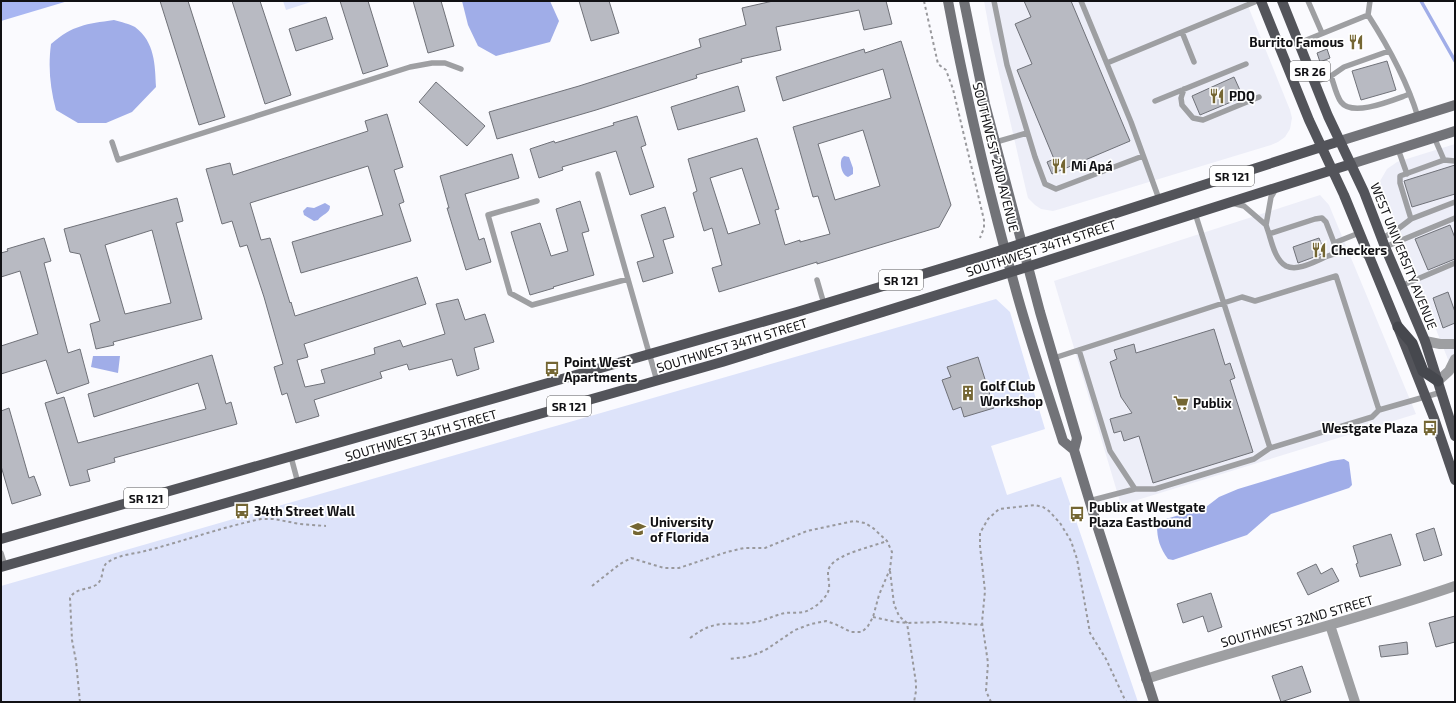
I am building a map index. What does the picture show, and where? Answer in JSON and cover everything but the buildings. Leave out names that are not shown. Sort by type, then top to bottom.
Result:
[{"type":"highway","points":[[1398,327],[1412,343],[1423,371],[1440,387]]},
{"type":"main road","name":"SOUTHWEST 2ND AVENUE","points":[[948,1],[961,67],[1011,272],[1063,441],[1074,450]]},
{"type":"main road","name":"SOUTHWEST 2ND AVENUE","points":[[964,1],[976,65],[1028,267],[1077,438],[1074,450],[1154,702]]},
{"type":"main road","name":"SR 26","points":[[1261,1],[1360,233],[1426,397],[1455,480]]},
{"type":"main road","name":"WEST UNIVERSITY AVENUE","points":[[1282,1],[1340,141],[1364,192],[1401,286],[1425,341],[1455,436]]},
{"type":"main road","name":"SR 121","points":[[1340,141],[1454,105]]},
{"type":"main road","name":"SR 121","points":[[1351,164],[1455,131]]},
{"type":"main road","name":"SOUTHWEST 34TH STREET","points":[[1,539],[824,304],[1005,249],[1340,141]]},
{"type":"main road","name":"SOUTHWEST 34TH STREET","points":[[3,567],[658,381],[1028,267],[1351,164]]},
{"type":"street","points":[[1425,341],[1440,344],[1455,344]]},
{"type":"street","points":[[1440,387],[1455,359]]},
{"type":"street","name":"SOUTHWEST 32ND STREET","points":[[1146,679],[1330,625],[1455,586]]},
{"type":"street","points":[[1330,625],[1355,702]]},
{"type":"lane","points":[[994,1],[1007,65],[1027,133],[1045,184],[1056,189],[1143,156]]},
{"type":"lane","points":[[1081,1],[1131,122],[1159,199]]},
{"type":"lane","points":[[1107,63],[1257,1]]},
{"type":"lane","points":[[1308,1],[1322,33]]},
{"type":"lane","points":[[1370,1],[1368,15],[1389,51],[1410,94],[1418,117]]},
{"type":"lane","points":[[1299,43],[1368,15]]},
{"type":"lane","points":[[1182,32],[1194,62]]},
{"type":"lane","points":[[1315,82],[1331,76],[1344,67],[1389,51]]},
{"type":"lane","points":[[112,142],[118,160],[410,67],[432,63],[446,63],[461,69]]},
{"type":"lane","points":[[1155,101],[1246,64]]},
{"type":"lane","points":[[1331,76],[1341,102],[1345,106],[1352,108],[1368,108],[1410,94]]},
{"type":"lane","points":[[1184,89],[1181,98],[1182,106],[1194,118],[1203,120],[1259,97]]},
{"type":"lane","points":[[996,142],[1027,133]]},
{"type":"lane","points":[[1434,137],[1444,160]]},
{"type":"lane","points":[[1398,149],[1407,174]]},
{"type":"lane","points":[[1411,219],[1400,183],[1400,176],[1444,160],[1455,161]]},
{"type":"lane","points":[[598,174],[658,381]]},
{"type":"lane","points":[[1277,187],[1272,197],[1266,217],[1266,225],[1275,252],[1286,266],[1293,268],[1300,267],[1329,255],[1357,251],[1370,259]]},
{"type":"lane","points":[[537,201],[488,215],[510,293],[532,305],[628,279]]},
{"type":"lane","points":[[1230,202],[1244,206],[1266,225]]},
{"type":"lane","points":[[1384,243],[1394,232],[1411,219],[1455,202]]},
{"type":"lane","points":[[1195,213],[1270,448]]},
{"type":"lane","points":[[1268,234],[1322,218],[1326,222],[1338,253]]},
{"type":"lane","points":[[1384,243],[1455,218]]},
{"type":"lane","points":[[1334,243],[1360,233]]},
{"type":"lane","points":[[1401,286],[1455,262]]},
{"type":"lane","points":[[1054,358],[1242,297],[1255,301],[1336,276],[1380,410]]},
{"type":"lane","points":[[817,280],[824,304]]},
{"type":"lane","points":[[1079,350],[1110,451],[1135,489]]},
{"type":"lane","points":[[1089,501],[1135,489],[1155,489],[1246,462],[1254,459],[1270,448],[1372,417],[1380,410],[1426,397],[1440,387]]},
{"type":"lane","points":[[291,457],[298,483]]},
{"type":"lane","points":[[1,553],[3,567]]},
{"type":"path","points":[[924,1],[938,64],[946,70],[953,89],[984,220],[984,228],[980,238]]},
{"type":"path","points":[[991,702],[986,691],[988,663],[983,625],[985,591],[979,540],[981,530],[990,516],[999,509],[1035,506],[1043,507],[1060,523],[1072,541],[1077,559],[1090,633],[1106,659],[1126,702]]},
{"type":"path","points":[[80,702],[76,660],[72,640],[70,598],[73,593],[77,591],[98,584],[102,578],[103,569],[108,562],[122,556],[261,519],[274,519],[300,524],[326,526]]},
{"type":"path","points":[[592,586],[624,561],[631,558],[664,568],[678,568],[727,552],[749,548],[765,548],[807,531],[851,522],[865,523],[873,528],[886,541],[892,552],[890,569],[894,604],[899,616],[907,623],[916,683],[914,702]]},
{"type":"path","points":[[690,638],[706,627],[717,624],[756,622],[786,613],[800,613],[809,611],[827,595],[829,586],[827,574],[829,567],[832,564],[849,554],[886,541]]},
{"type":"path","points":[[729,659],[746,657],[759,653],[768,649],[795,630],[811,624],[831,622],[847,630],[860,632],[868,626],[873,617],[881,588],[890,569]]},
{"type":"path","points":[[873,617],[907,623],[940,622],[983,625]]},
{"type":"shaded area","points":[[1,1],[68,1],[1,21]]},
{"type":"shaded area","points":[[283,1],[314,1],[286,10]]},
{"type":"shaded area","points":[[462,1],[550,1],[559,21],[550,42],[496,56],[478,46],[468,25]]},
{"type":"shaded area","points":[[984,1],[1246,1],[1290,110],[1292,118],[1290,129],[1285,137],[1271,145],[1053,211],[1041,209],[1028,198],[990,34]]},
{"type":"shaded area","points":[[114,20],[135,27],[147,40],[153,54],[156,87],[132,112],[106,123],[78,123],[56,110],[50,77],[51,44],[66,33],[80,26]]},
{"type":"shaded area","points":[[1455,144],[1455,377],[1381,192],[1380,181],[1387,169],[1397,162]]},
{"type":"shaded area","points":[[844,156],[849,157],[853,168],[853,174],[848,177],[844,174],[841,166],[841,160]]},
{"type":"shaded area","points":[[1320,195],[1329,205],[1416,414],[1121,505],[1054,281]]},
{"type":"shaded area","points":[[325,203],[330,206],[330,209],[318,220],[314,221],[304,215],[303,211],[307,207],[314,208]]},
{"type":"shaded area","name":"University of Florida","points":[[996,299],[1010,312],[1045,429],[991,446],[1007,495],[1061,477],[1138,702],[1,702],[1,586]]},
{"type":"shaded area","points":[[93,356],[120,356],[118,373],[91,367]]},
{"type":"shaded area","points":[[1344,459],[1349,462],[1352,485],[1349,488],[1271,514],[1247,535],[1173,560],[1168,559],[1163,551],[1158,539],[1157,525],[1166,519],[1206,507],[1219,497],[1238,489],[1331,461]]},
{"type":"waterway","points":[[1421,1],[1455,61]]},
{"type":"place","name":"Burrito Famous","points":[[1356,42]]},
{"type":"place","name":"PDQ","points":[[1217,96]]},
{"type":"place","name":"Mi Apá","points":[[1059,166]]},
{"type":"place","name":"Checkers","points":[[1319,250]]},
{"type":"place","name":"Point West Apartments","points":[[552,369]]},
{"type":"place","name":"Golf Club Workshop","points":[[968,393]]},
{"type":"place","name":"Publix","points":[[1181,403]]},
{"type":"place","name":"Westgate Plaza","points":[[1430,428]]},
{"type":"place","name":"34th Street Wall","points":[[242,511]]},
{"type":"place","name":"Publix at Westgate Plaza Eastbound","points":[[1077,514]]},
{"type":"place","name":"University of Florida","points":[[638,529]]}]
